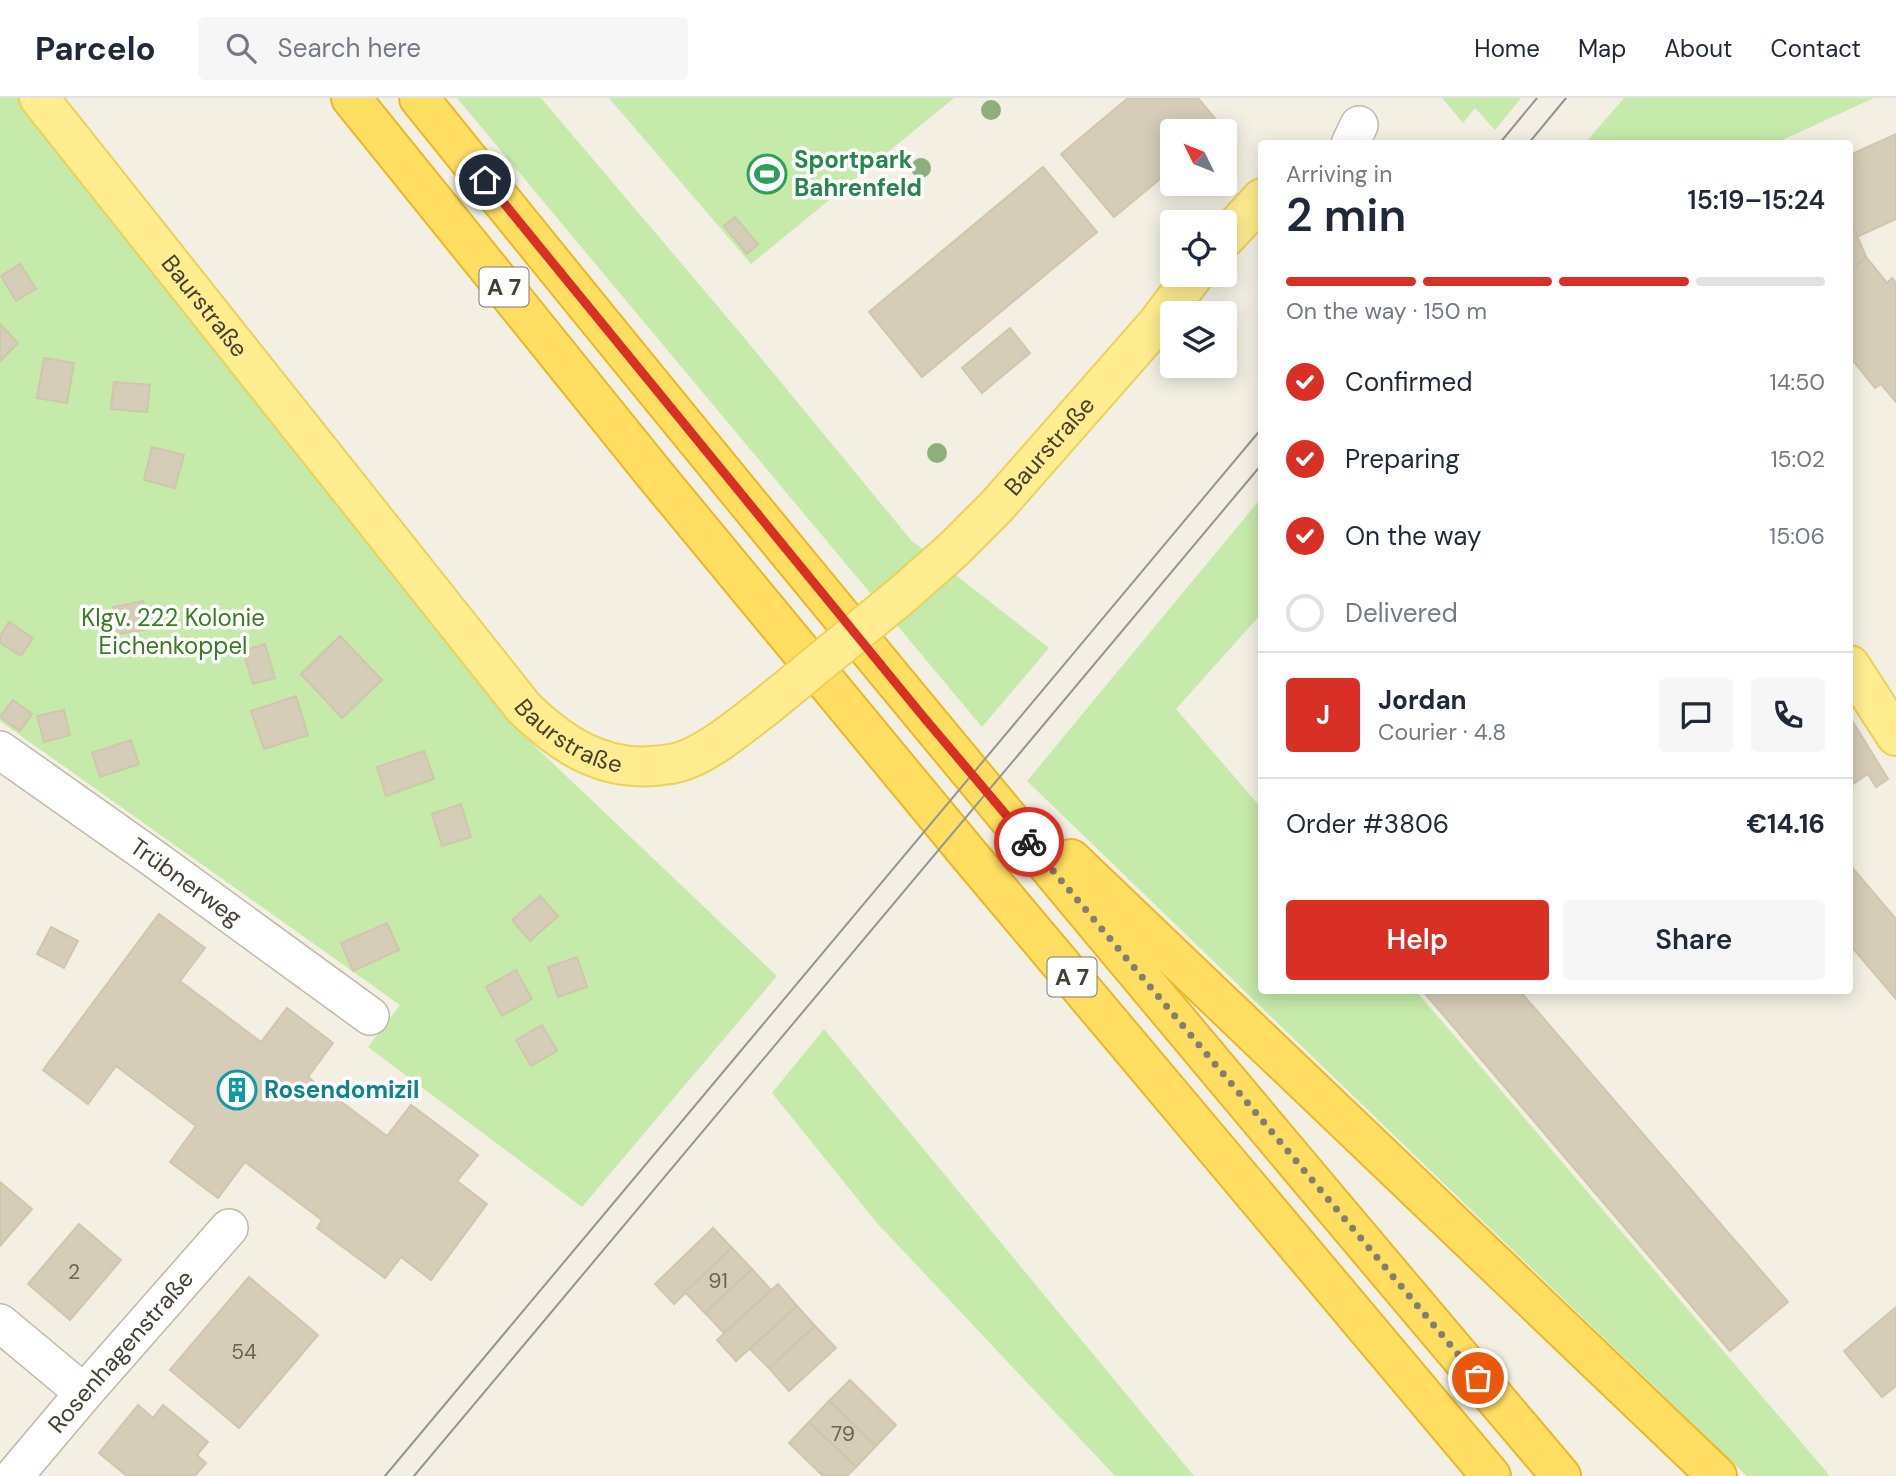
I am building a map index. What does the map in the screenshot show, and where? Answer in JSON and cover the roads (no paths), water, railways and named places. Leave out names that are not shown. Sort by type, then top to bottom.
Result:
[{"type":"highway","name":"A 7","points":[[351,98],[961,845],[1491,1476]]},
{"type":"highway","name":"A 7","points":[[419,98],[921,714],[1561,1476]]},
{"type":"highway","points":[[921,714],[1717,1476]]},
{"type":"main road","name":"Baurstraße","points":[[39,98],[524,708],[552,734],[601,761],[642,767],[686,760],[711,747],[764,708],[902,595],[996,507],[1156,325],[1185,287]]},
{"type":"main road","points":[[1237,225],[1258,202]]},
{"type":"main road","points":[[1853,670],[1896,736]]},
{"type":"street","name":"Trübnerweg","points":[[0,750],[370,1016]]},
{"type":"street","name":"Rosenhagenstraße","points":[[14,1476],[229,1228]]},
{"type":"street","points":[[0,1323],[84,1393]]},
{"type":"tram line","points":[[1502,140],[1537,98]]},
{"type":"tram line","points":[[1531,140],[1566,98]]},
{"type":"tram line","points":[[385,1476],[1258,433]]},
{"type":"tram line","points":[[414,1476],[1258,469]]},
{"type":"place","name":"Sportpark Bahrenfeld","points":[[767,174]]},
{"type":"place","name":"Rosendomizil","points":[[237,1090]]},
{"type":"park label","name":"Klgv. 222 Kolonie Eichenkoppel","points":[[173,632]]}]
